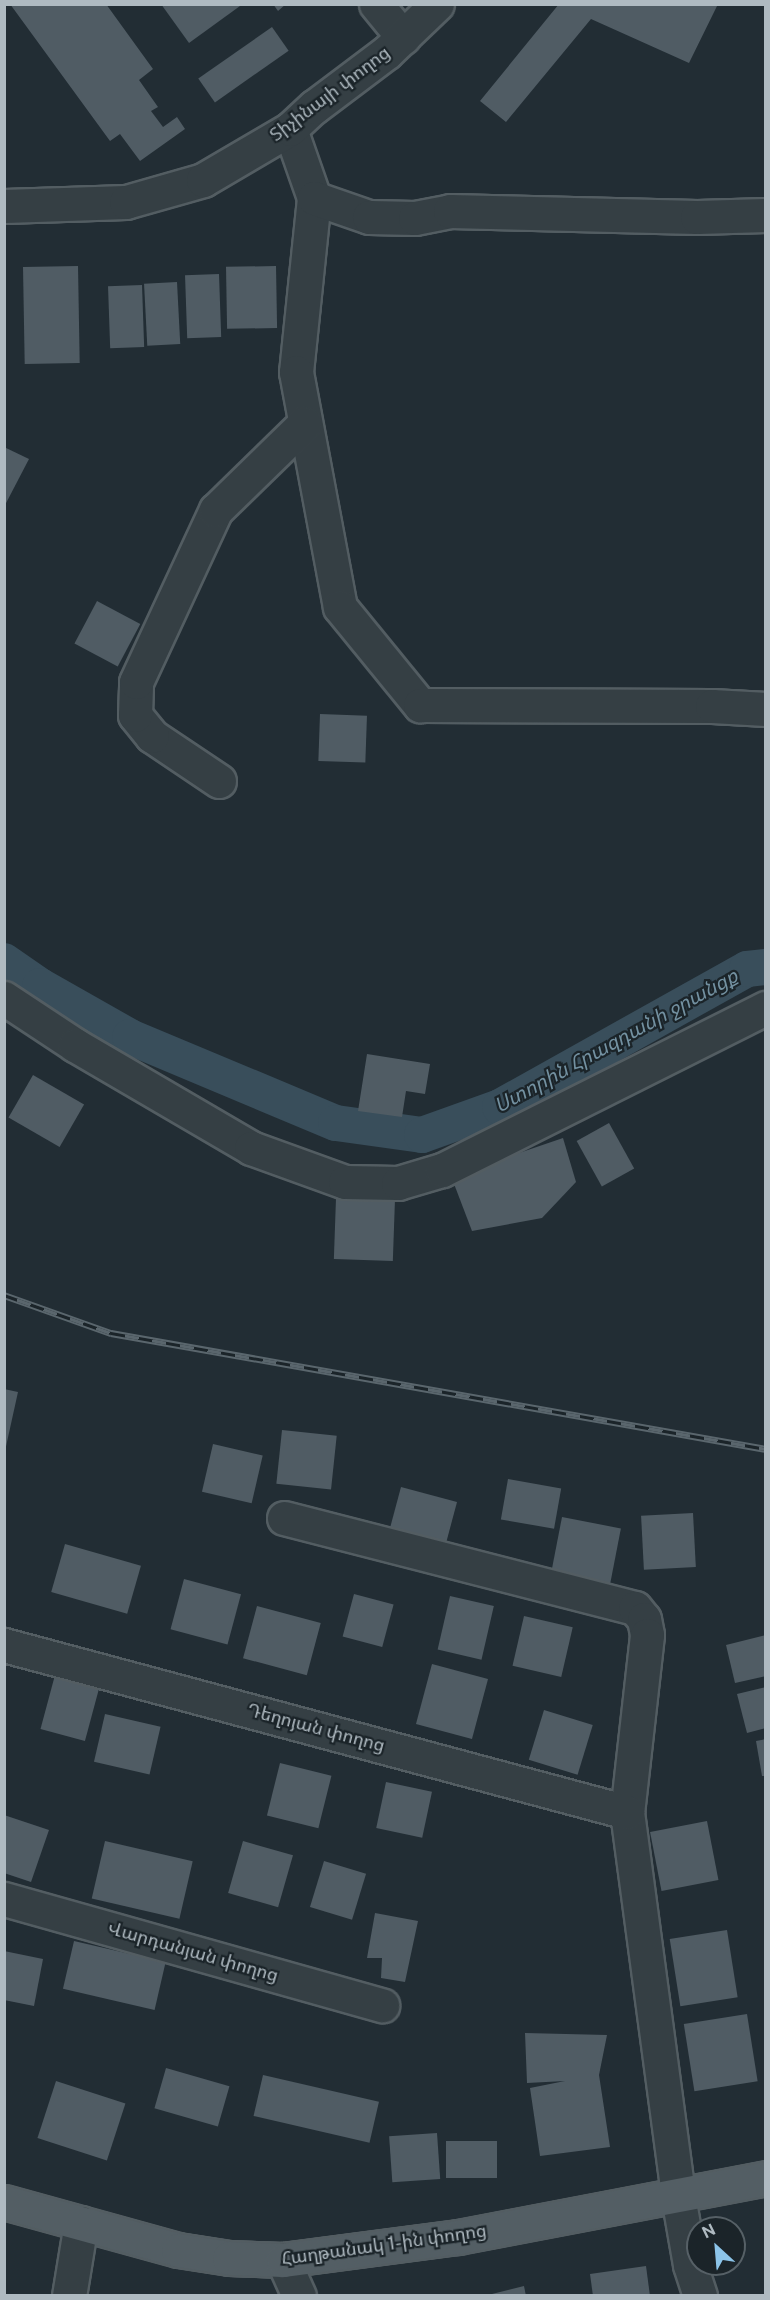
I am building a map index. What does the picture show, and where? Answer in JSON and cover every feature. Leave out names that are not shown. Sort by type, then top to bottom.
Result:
[{"type":"main road","name":"Հաղթանակ 1-ին փողոց","points":[[4,2202],[178,2250],[229,2258],[283,2260],[458,2236],[765,2178]]},
{"type":"street","points":[[376,4],[403,37]]},
{"type":"street","name":"Տիչինայի փողոց","points":[[4,206],[126,202],[203,180],[290,129],[314,106],[403,37],[437,4]]},
{"type":"street","points":[[290,129],[314,198],[296,372],[340,606],[420,705],[712,706],[765,709]]},
{"type":"street","points":[[314,198],[369,216],[381,217],[415,218],[450,211],[697,217],[765,215]]},
{"type":"street","points":[[219,781],[152,736],[135,715],[136,682],[216,510],[305,423]]},
{"type":"street","points":[[4,998],[75,1046],[251,1148],[345,1182],[398,1183],[442,1170],[765,1008]]},
{"type":"street","points":[[284,1518],[635,1608],[644,1619],[647,1635],[627,1812],[678,2196],[690,2265],[700,2295]]},
{"type":"street","name":"Դեղոյան փողոց","points":[[4,1645],[627,1812]]},
{"type":"street","name":"Վարդանյան փողոց","points":[[4,1899],[382,2005]]},
{"type":"street","points":[[69,2295],[81,2223]]},
{"type":"street","points":[[283,2260],[299,2295]]},
{"type":"building","points":[[10,4],[106,4],[153,69],[139,80],[158,107],[151,111],[163,127],[177,117],[185,129],[140,161],[120,134],[110,141]]},
{"type":"building","points":[[161,4],[239,4],[240,6],[189,43]]},
{"type":"building","points":[[273,4],[286,4],[278,11]]},
{"type":"building","points":[[559,4],[718,4],[689,63],[591,19],[506,122],[480,101]]},
{"type":"building","points":[[272,27],[289,51],[215,102],[198,79]]},
{"type":"building","points":[[78,266],[80,363],[25,364],[23,267]]},
{"type":"building","points":[[276,266],[277,328],[227,329],[226,267]]},
{"type":"building","points":[[219,274],[221,337],[187,338],[185,275]]},
{"type":"building","points":[[177,282],[180,344],[147,346],[144,284]]},
{"type":"building","points":[[142,285],[144,347],[110,348],[108,286]]},
{"type":"building","points":[[4,447],[29,459],[4,507]]},
{"type":"building","points":[[97,601],[140,624],[118,666],[74,643]]},
{"type":"building","points":[[320,714],[367,716],[365,763],[318,761]]},
{"type":"building","points":[[367,1054],[430,1064],[425,1094],[406,1091],[402,1117],[358,1111]]},
{"type":"building","points":[[33,1075],[84,1104],[60,1147],[8,1117]]},
{"type":"building","points":[[609,1123],[634,1168],[602,1186],[577,1141]]},
{"type":"building","points":[[563,1138],[576,1182],[542,1218],[472,1231],[451,1176]]},
{"type":"building","points":[[336,1198],[395,1200],[393,1261],[334,1259]]},
{"type":"building","points":[[4,1389],[18,1392],[5,1451],[4,1451]]},
{"type":"building","points":[[282,1430],[337,1436],[331,1489],[276,1484]]},
{"type":"building","points":[[213,1444],[263,1455],[252,1503],[202,1492]]},
{"type":"building","points":[[508,1479],[561,1488],[554,1529],[501,1519]]},
{"type":"building","points":[[401,1487],[457,1502],[445,1548],[389,1533]]},
{"type":"building","points":[[693,1513],[696,1567],[644,1570],[641,1516]]},
{"type":"building","points":[[562,1517],[621,1528],[610,1584],[551,1573]]},
{"type":"building","points":[[65,1544],[141,1566],[127,1614],[51,1592]]},
{"type":"building","points":[[184,1579],[241,1594],[228,1644],[171,1629]]},
{"type":"building","points":[[354,1594],[394,1605],[382,1647],[343,1637]]},
{"type":"building","points":[[450,1596],[494,1606],[481,1660],[438,1650]]},
{"type":"building","points":[[257,1606],[321,1623],[307,1675],[243,1658]]},
{"type":"building","points":[[524,1616],[573,1627],[561,1677],[513,1666]]},
{"type":"building","points":[[766,1635],[766,1676],[735,1683],[726,1645]]},
{"type":"building","points":[[432,1664],[488,1679],[472,1739],[416,1724]]},
{"type":"building","points":[[55,1675],[99,1687],[85,1741],[41,1729]]},
{"type":"building","points":[[766,1687],[766,1728],[747,1733],[737,1694]]},
{"type":"building","points":[[544,1710],[593,1725],[578,1775],[529,1760]]},
{"type":"building","points":[[105,1714],[161,1727],[150,1775],[94,1762]]},
{"type":"building","points":[[766,1739],[766,1776],[762,1776],[756,1741]]},
{"type":"building","points":[[280,1763],[331,1776],[318,1828],[267,1815]]},
{"type":"building","points":[[386,1782],[432,1792],[422,1838],[376,1828]]},
{"type":"building","points":[[4,1815],[49,1830],[31,1882],[4,1873]]},
{"type":"building","points":[[707,1821],[718,1880],[662,1891],[650,1832]]},
{"type":"building","points":[[105,1841],[193,1861],[179,1919],[92,1898]]},
{"type":"building","points":[[243,1841],[293,1855],[278,1907],[228,1893]]},
{"type":"building","points":[[324,1861],[366,1874],[352,1920],[310,1907]]},
{"type":"building","points":[[375,1913],[418,1921],[405,1982],[381,1978],[382,1958],[367,1958]]},
{"type":"building","points":[[727,1930],[738,1997],[680,2006],[670,1939]]},
{"type":"building","points":[[74,1941],[166,1962],[155,2010],[63,1989]]},
{"type":"building","points":[[4,1951],[43,1959],[34,2006],[4,2000]]},
{"type":"building","points":[[747,2014],[758,2081],[694,2091],[684,2024]]},
{"type":"building","points":[[525,2033],[607,2035],[599,2075],[610,2147],[540,2156],[530,2088],[565,2081],[527,2083]]},
{"type":"building","points":[[166,2068],[229,2086],[218,2127],[154,2108]]},
{"type":"building","points":[[263,2075],[379,2102],[370,2143],[254,2116]]},
{"type":"building","points":[[56,2081],[125,2104],[107,2161],[37,2138]]},
{"type":"building","points":[[437,2133],[440,2179],[392,2182],[389,2136]]},
{"type":"building","points":[[446,2141],[497,2141],[497,2178],[446,2178]]},
{"type":"building","points":[[646,2266],[650,2296],[593,2296],[590,2274]]},
{"type":"building","points":[[524,2286],[526,2296],[488,2296],[488,2295]]},
{"type":"waterway","name":"Ստորին Հրազդանի ջրանցք","points":[[4,961],[40,986],[130,1037],[336,1123],[422,1135],[500,1107],[747,969],[766,967]]},
{"type":"railway","points":[[4,1295],[111,1333],[766,1449]]}]
